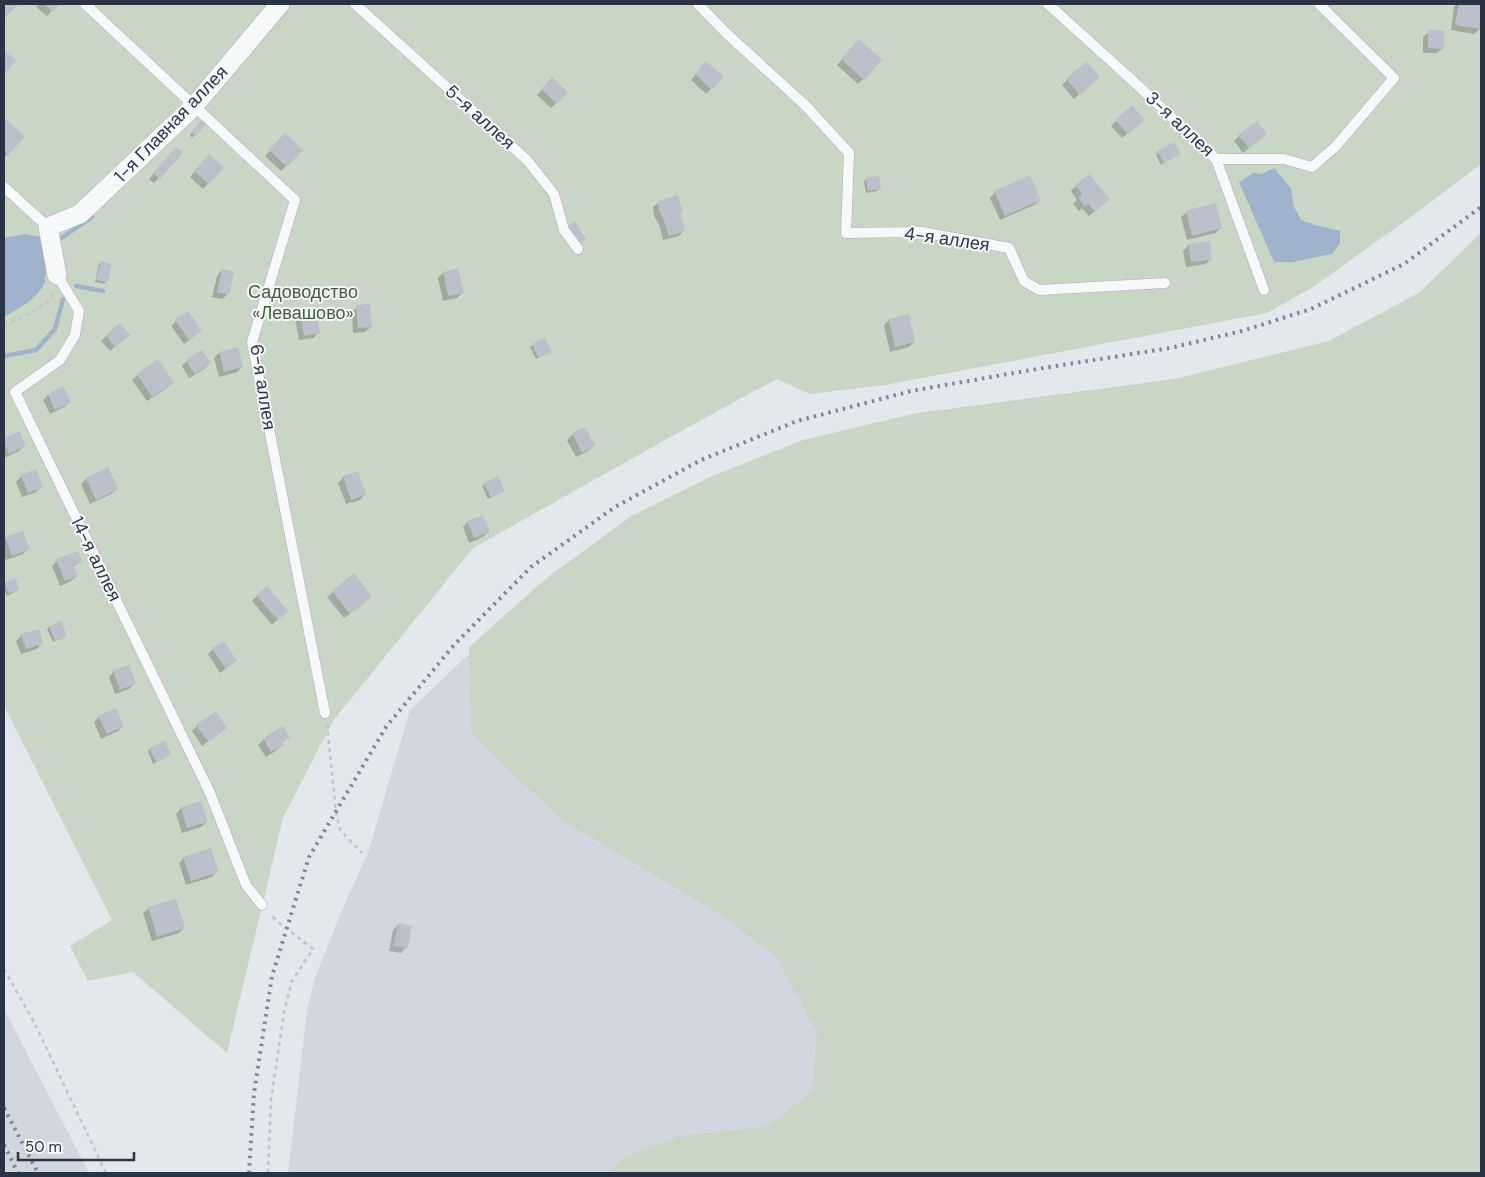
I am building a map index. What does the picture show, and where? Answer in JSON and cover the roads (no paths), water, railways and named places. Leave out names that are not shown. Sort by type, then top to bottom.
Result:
[{"type":"street","name":"1-я Главная аллея","points":[[48,228],[80,214],[194,106],[280,4]]},
{"type":"street","name":"14-я аллея","points":[[48,228],[57,275]]},
{"type":"lane","name":"6-я аллея","points":[[84,4],[295,200],[252,342],[325,712]]},
{"type":"lane","name":"5-я аллея","points":[[355,4],[527,160],[554,194],[564,230],[578,249]]},
{"type":"lane","name":"4-я аллея","points":[[698,4],[805,105],[849,153],[846,232],[922,232],[1009,248],[1024,282],[1039,290],[1165,283]]},
{"type":"lane","name":"3-я аллея","points":[[1048,4],[1216,159],[1284,159],[1312,167],[1336,146],[1394,78],[1319,4]]},
{"type":"lane","points":[[1216,159],[1264,290]]},
{"type":"lane","points":[[4,186],[48,228]]},
{"type":"lane","name":"14-я аллея","points":[[57,275],[79,310],[75,335],[60,360],[15,392],[210,793],[246,885],[262,905]]},
{"type":"water","points":[[1274,168],[1291,188],[1294,207],[1301,220],[1340,231],[1340,243],[1332,254],[1293,262],[1274,262],[1239,182],[1253,173],[1262,174]]},
{"type":"water","points":[[25,234],[40,237],[47,244],[45,281],[32,299],[4,317],[4,238]]},
{"type":"waterway","points":[[60,239],[92,217]]},
{"type":"waterway","points":[[76,286],[103,291]]},
{"type":"waterway","points":[[4,356],[36,350],[55,329],[63,299]]},
{"type":"railway","points":[[249,1173],[254,1093],[272,976],[309,857],[386,727],[454,645],[531,567],[615,507],[701,460],[797,421],[911,391],[1170,348],[1242,331],[1311,309],[1404,264],[1481,207]]},
{"type":"railway","points":[[4,1108],[38,1173]]},
{"type":"railway","points":[[4,1145],[18,1173]]},
{"type":"park label","name":"Садоводство «Левашово»","points":[[303,302]]}]
